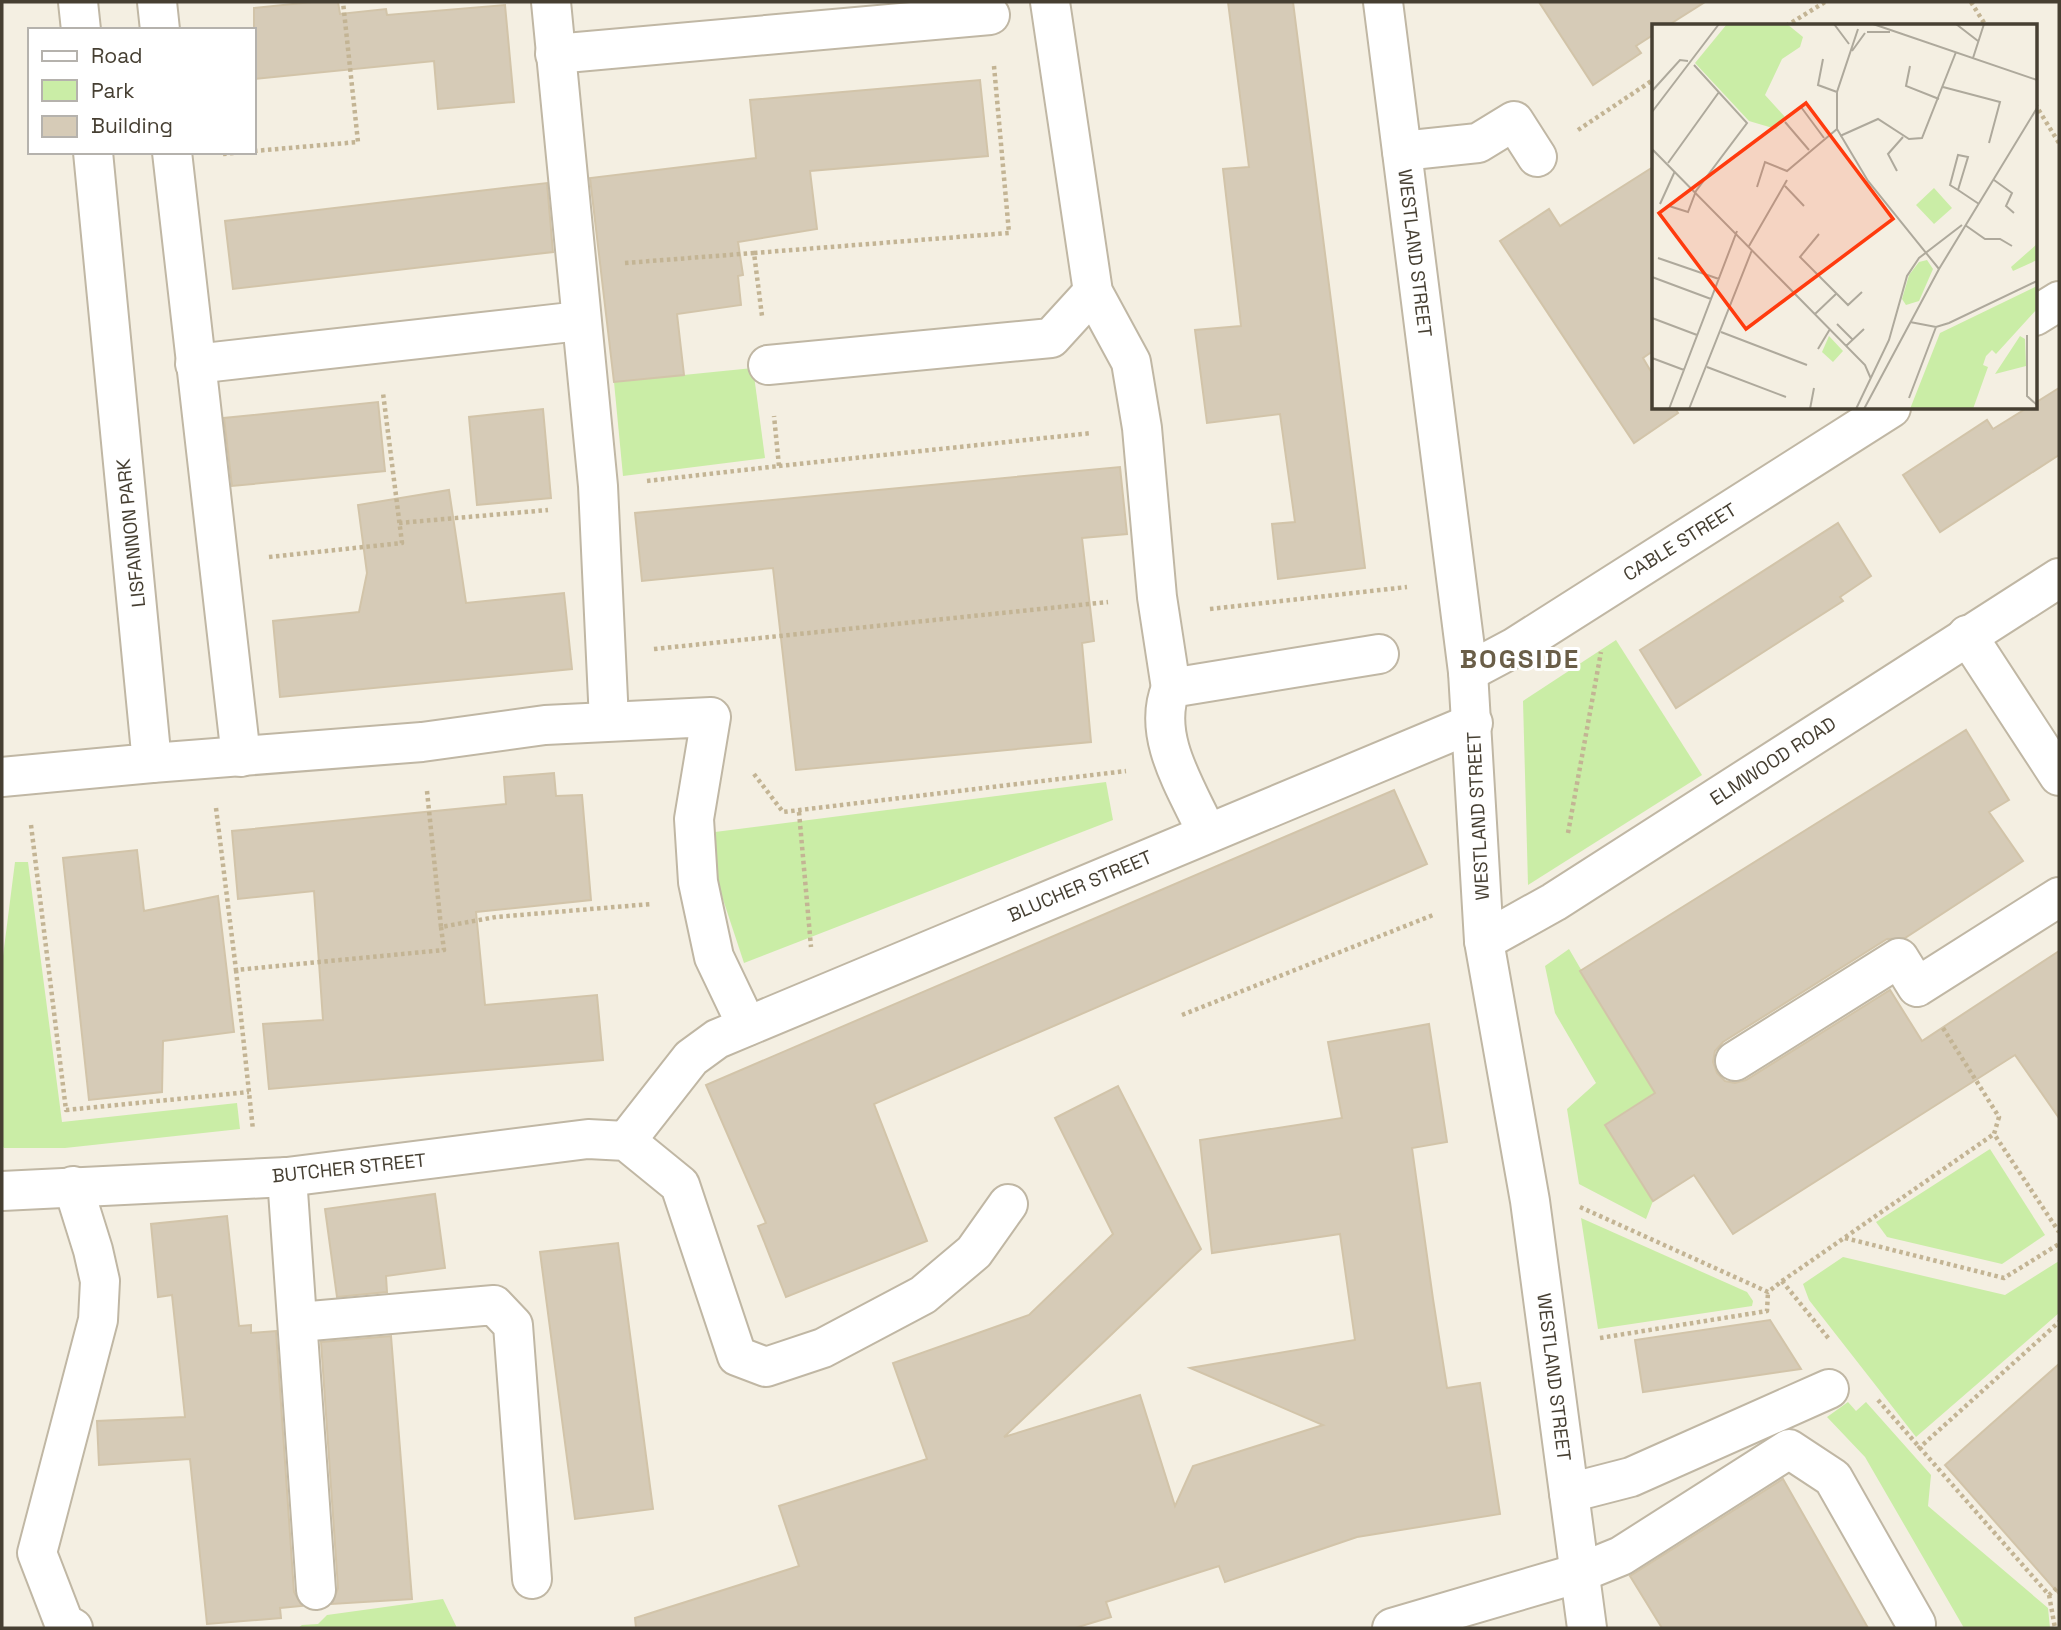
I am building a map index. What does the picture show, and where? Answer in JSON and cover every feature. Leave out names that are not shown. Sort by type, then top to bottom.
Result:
[{"type":"street","points":[[78,2],[81,28]]},
{"type":"street","points":[[157,2],[160,28]]},
{"type":"street","points":[[551,2],[574,266],[598,496],[609,721]]},
{"type":"street","points":[[1050,2],[1093,292],[1131,362],[1142,428],[1159,606],[1171,688],[1164,706],[1168,746],[1207,833]]},
{"type":"street","name":"WESTLAND STREET","points":[[1383,2],[1468,672],[1484,941],[1530,1201],[1587,1628]]},
{"type":"street","points":[[555,54],[990,15]]},
{"type":"street","points":[[1402,151],[1478,143],[1514,121],[1537,157]]},
{"type":"street","name":"LISFANNON PARK","points":[[93,154],[152,763]]},
{"type":"street","points":[[172,154],[218,562],[225,758]]},
{"type":"street","points":[[768,365],[1051,338],[1093,292]]},
{"type":"street","points":[[2036,315],[2059,300]]},
{"type":"street","points":[[195,364],[580,321]]},
{"type":"street","name":"CABLE STREET","points":[[1468,672],[1516,647],[1888,410]]},
{"type":"street","name":"ELMWOOD ROAD","points":[[1484,941],[1555,902],[2059,578]]},
{"type":"street","points":[[1967,635],[2059,776]]},
{"type":"street","points":[[1171,688],[1379,653]]},
{"type":"street","points":[[13,776],[422,742],[545,725],[711,717],[694,819],[701,900],[714,957],[747,1026]]},
{"type":"street","name":"BLUCHER STREET","points":[[626,1141],[691,1058],[717,1039],[1473,723]]},
{"type":"street","points":[[1735,1061],[1899,958],[1917,987],[2059,897]]},
{"type":"street","name":"BUTCHER STREET","points":[[2,1191],[273,1178],[588,1139],[626,1141]]},
{"type":"street","points":[[626,1141],[680,1185],[737,1356],[765,1367],[823,1348],[923,1295],[974,1252],[1008,1204]]},
{"type":"street","points":[[273,1178],[299,1322],[316,1590]]},
{"type":"street","points":[[69,1625],[37,1553],[98,1320],[100,1281],[73,1186]]},
{"type":"street","points":[[299,1322],[494,1305],[513,1325],[532,1579]]},
{"type":"street","points":[[1569,1493],[1630,1477],[1829,1389]]},
{"type":"street","points":[[1392,1628],[1579,1573],[1621,1556],[1789,1449],[1833,1478],[1916,1624]]},
{"type":"path","points":[[256,151],[358,142],[343,2]]},
{"type":"path","points":[[1789,24],[1825,2]]},
{"type":"path","points":[[1971,2],[1985,24]]},
{"type":"path","points":[[574,266],[1009,233],[990,15]]},
{"type":"path","points":[[1537,157],[1652,81]]},
{"type":"path","points":[[2036,106],[2059,143]]},
{"type":"path","points":[[754,253],[779,466]]},
{"type":"path","points":[[218,562],[402,543],[377,343]]},
{"type":"path","points":[[399,523],[598,496],[779,466],[1142,428]]},
{"type":"path","points":[[604,654],[1456,582]]},
{"type":"path","points":[[1555,902],[1614,584]]},
{"type":"path","points":[[711,717],[783,812],[1176,765]]},
{"type":"path","points":[[236,970],[444,950],[422,742]]},
{"type":"path","points":[[225,758],[236,970],[249,1092],[273,1178]]},
{"type":"path","points":[[13,776],[66,1111],[249,1092]]},
{"type":"path","points":[[799,812],[815,996]]},
{"type":"path","points":[[1182,1015],[1482,893]]},
{"type":"path","points":[[441,927],[496,917],[701,900]]},
{"type":"path","points":[[1782,1281],[1994,1134],[1999,1117],[1917,987]]},
{"type":"path","points":[[1994,1134],[2059,1232]]},
{"type":"path","points":[[1845,1238],[2004,1278],[2059,1244]]},
{"type":"path","points":[[1550,1346],[1767,1311],[1768,1292]]},
{"type":"path","points":[[1918,1448],[2059,1322]]},
{"type":"path","points":[[2049,1595],[2055,1628]]},
{"type":"green space","points":[[753,368],[765,458],[623,476],[614,382]]},
{"type":"green space","points":[[1616,640],[1702,775],[1528,885],[1523,701]]},
{"type":"green space","points":[[1106,782],[1113,820],[744,963],[707,851],[715,832]]},
{"type":"green space","points":[[15,862],[28,862],[62,1122],[237,1103],[240,1129],[65,1148],[4,1148],[2,964]]},
{"type":"green space","points":[[1569,949],[1624,1043],[1660,1090],[1605,1125],[1653,1201],[1646,1219],[1579,1184],[1567,1109],[1596,1083],[1555,1013],[1545,966]]},
{"type":"green space","points":[[1990,1149],[2045,1235],[2002,1264],[1887,1237],[1876,1222]]},
{"type":"green space","points":[[1581,1218],[1747,1292],[1753,1301],[1752,1306],[1598,1329]]},
{"type":"green space","points":[[1843,1257],[2005,1295],[2059,1261],[2059,1313],[1916,1437],[1809,1300],[1803,1284]]},
{"type":"green space","points":[[1848,1402],[1856,1411],[1866,1402],[1931,1475],[1928,1506],[2048,1608],[2050,1628],[1964,1628],[1865,1457],[1827,1417]]},
{"type":"green space","points":[[443,1599],[457,1628],[298,1628],[302,1625],[318,1624],[327,1615]]},
{"type":"building","points":[[338,2],[340,14],[386,9],[387,15],[505,5],[514,102],[438,109],[434,61],[256,79],[254,8]]},
{"type":"building","points":[[1228,2],[1293,2],[1365,568],[1278,579],[1272,524],[1295,522],[1280,414],[1207,423],[1195,330],[1241,326],[1223,169],[1249,167]]},
{"type":"building","points":[[1539,2],[1705,2],[1670,24],[1652,24],[1652,36],[1636,46],[1641,53],[1593,85]]},
{"type":"building","points":[[980,80],[988,156],[810,171],[817,229],[738,242],[743,275],[738,276],[741,305],[677,314],[684,375],[614,382],[590,178],[756,158],[750,100]]},
{"type":"building","points":[[1652,168],[1652,352],[1643,358],[1652,373],[1652,410],[1676,410],[1678,413],[1634,443],[1500,241],[1549,209],[1560,226]]},
{"type":"building","points":[[547,183],[553,252],[233,289],[225,221]]},
{"type":"building","points":[[2059,388],[2059,455],[1940,532],[1903,475],[1987,420],[1993,429],[2024,410],[2036,410],[2036,402]]},
{"type":"building","points":[[378,402],[385,471],[232,486],[224,418]]},
{"type":"building","points":[[543,409],[551,498],[477,505],[469,417]]},
{"type":"building","points":[[1120,467],[1127,534],[1082,538],[1094,641],[1082,643],[1091,742],[796,770],[773,568],[642,581],[635,513]]},
{"type":"building","points":[[449,490],[466,603],[564,593],[572,669],[280,697],[273,621],[359,612],[367,573],[358,505]]},
{"type":"building","points":[[1838,523],[1871,576],[1840,597],[1843,601],[1676,708],[1640,650]]},
{"type":"building","points":[[1966,730],[2009,800],[1989,812],[2023,861],[1905,938],[1887,939],[1723,1042],[1715,1051],[1713,1062],[1717,1073],[1725,1081],[1735,1083],[1746,1080],[1890,990],[1922,1041],[2059,951],[2059,1118],[2015,1055],[1733,1234],[1694,1175],[1653,1201],[1605,1125],[1655,1093],[1580,971]]},
{"type":"building","points":[[554,773],[556,796],[582,795],[591,900],[476,912],[485,1005],[597,995],[603,1060],[269,1089],[263,1024],[323,1020],[314,891],[238,899],[232,831],[506,804],[504,777]]},
{"type":"building","points":[[1394,790],[1427,864],[874,1104],[927,1241],[786,1297],[758,1226],[766,1223],[706,1085]]},
{"type":"building","points":[[137,850],[144,911],[218,896],[234,1032],[163,1041],[162,1092],[89,1100],[63,858]]},
{"type":"building","points":[[1429,1024],[1447,1142],[1412,1148],[1433,1299],[1447,1388],[1480,1383],[1500,1514],[1357,1537],[1225,1582],[1219,1566],[1106,1602],[1111,1617],[1075,1628],[636,1628],[635,1618],[799,1566],[779,1506],[927,1459],[893,1363],[1029,1315],[1113,1234],[1055,1118],[1118,1086],[1201,1249],[1004,1437],[1140,1395],[1175,1506],[1193,1466],[1323,1425],[1190,1368],[1355,1340],[1340,1234],[1212,1253],[1200,1140],[1342,1118],[1328,1042]]},
{"type":"building","points":[[435,1194],[445,1268],[386,1276],[387,1292],[337,1297],[325,1209]]},
{"type":"building","points":[[227,1216],[239,1326],[251,1325],[251,1333],[276,1331],[294,1592],[302,1606],[280,1608],[281,1618],[207,1624],[190,1459],[99,1465],[97,1421],[185,1417],[172,1295],[158,1297],[151,1224]]},
{"type":"building","points":[[618,1243],[653,1509],[575,1519],[540,1252]]},
{"type":"building","points":[[1770,1320],[1801,1369],[1643,1392],[1635,1340]]},
{"type":"building","points":[[391,1336],[412,1599],[332,1604],[338,1588],[321,1342]]},
{"type":"building","points":[[2059,1364],[2059,1594],[1945,1465]]},
{"type":"building","points":[[1783,1479],[1868,1628],[1662,1628],[1630,1576]]},
{"type":"district","name":"BOGSIDE","points":[[1520,659]]}]
